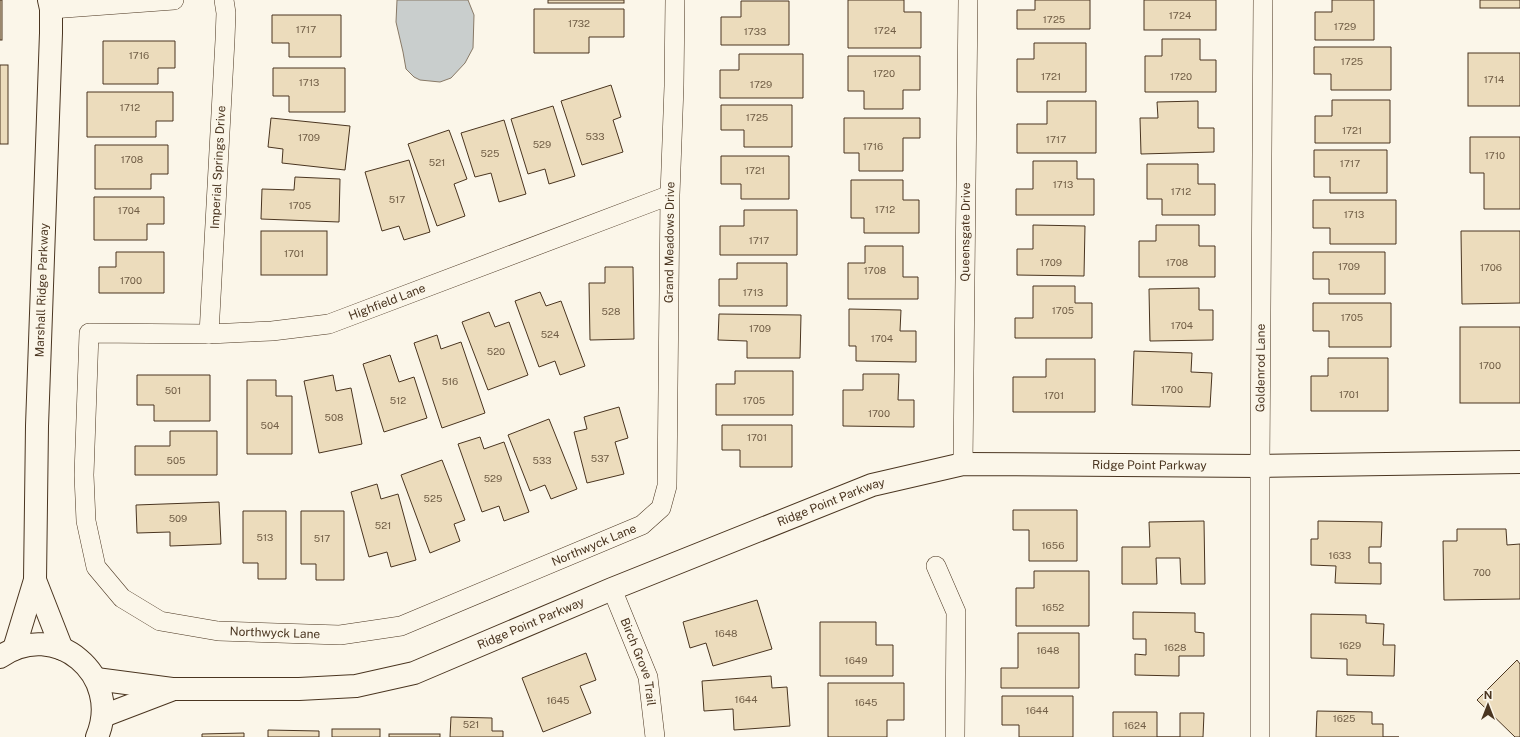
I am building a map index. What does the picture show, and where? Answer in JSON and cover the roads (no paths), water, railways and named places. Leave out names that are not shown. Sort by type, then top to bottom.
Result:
[{"type":"street","points":[[50,4],[174,0]]},
{"type":"street","name":"Imperial Springs Drive","points":[[209,334],[225,40],[226,13],[224,0]]},
{"type":"street","name":"Grand Meadows Drive","points":[[667,486],[670,195],[674,86],[675,0]]},
{"type":"street","name":"Queensgate Drive","points":[[963,464],[968,0]]},
{"type":"street","name":"Goldenrod Lane","points":[[1260,737],[1263,0]]},
{"type":"street","name":"Marshall Ridge Parkway","points":[[7,653],[35,580],[37,426],[51,33],[50,4]]},
{"type":"street","name":"Highfield Lane","points":[[89,333],[209,334],[272,331],[329,324],[670,195]]},
{"type":"street","name":"Northwyck Lane","points":[[89,333],[84,475],[86,521],[96,567],[122,598],[160,621],[218,631],[340,635],[401,626],[642,525],[661,508],[667,486]]},
{"type":"street","name":"Ridge Point Parkway","points":[[172,689],[299,689],[364,684],[414,673],[612,589],[872,485],[963,464],[1260,466],[1520,462]]},
{"type":"street","points":[[936,566],[956,612],[955,737]]},
{"type":"street","name":"Marshall Ridge Parkway","points":[[35,580],[62,649]]},
{"type":"street","name":"Birch Grove Trail","points":[[612,589],[648,677],[655,737]]},
{"type":"street","points":[[7,653],[30,645],[47,645],[73,654],[82,661],[96,679],[101,691],[103,716],[97,737]]},
{"type":"street","points":[[96,679],[172,689]]},
{"type":"street","points":[[103,716],[172,689]]}]
